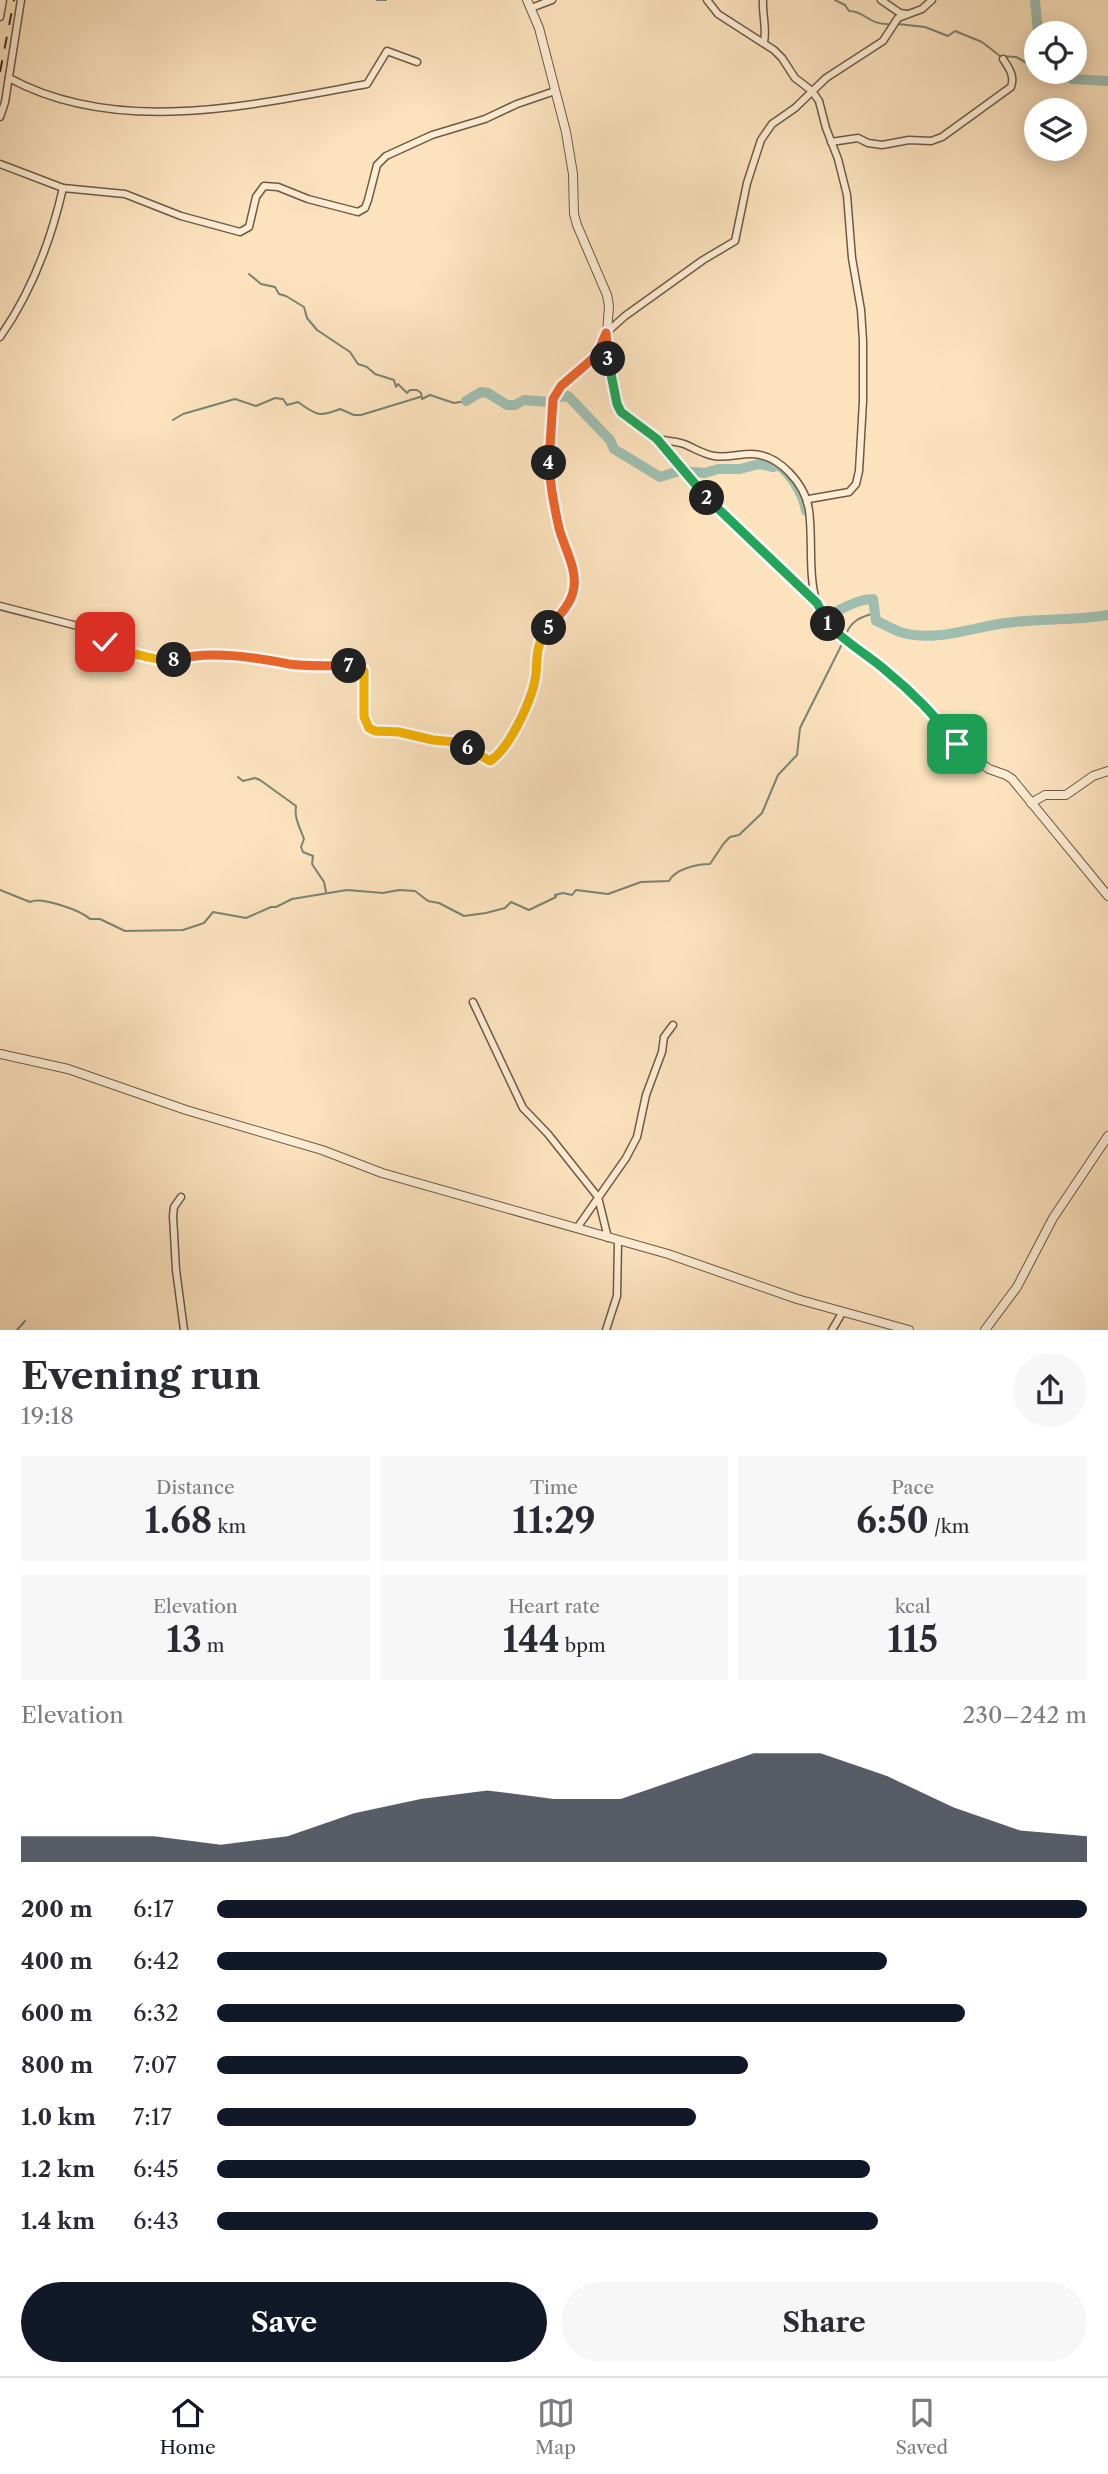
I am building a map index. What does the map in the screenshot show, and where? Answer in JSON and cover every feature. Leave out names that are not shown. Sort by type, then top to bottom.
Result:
[{"type":"street","points":[[0,17],[2,0]]},
{"type":"street","points":[[0,117],[21,0]]},
{"type":"street","points":[[552,0],[529,4],[539,28],[570,152],[575,191],[574,214],[607,295],[608,361],[617,404],[629,418],[657,439],[705,496],[817,603]]},
{"type":"street","points":[[707,0],[718,13],[764,42],[782,58],[795,78],[812,91],[819,102],[847,195],[852,258],[862,310],[863,401],[859,471],[856,485],[849,492],[817,496],[807,502]]},
{"type":"street","points":[[763,0],[762,10],[766,26],[764,42]]},
{"type":"street","points":[[881,0],[900,13],[909,14]]},
{"type":"street","points":[[0,606],[97,631],[108,645],[163,660],[188,656],[233,657],[290,664],[359,667],[365,675],[364,717],[369,728],[456,742],[488,761],[493,761],[510,737],[526,706],[536,675],[537,649],[545,632],[573,596],[575,586],[550,487],[549,450],[553,399],[561,386],[597,355],[606,333],[639,304],[735,241],[747,183],[761,140],[772,124],[795,108],[826,78],[883,41],[894,20],[922,9],[932,0]]},
{"type":"street","points":[[9,78],[55,99],[105,108],[211,111],[367,84],[387,51],[417,62]]},
{"type":"street","points":[[831,142],[858,138],[882,145],[909,140],[931,141],[942,137],[1011,88],[1012,71],[1003,59]]},
{"type":"street","points":[[0,164],[63,187],[125,194],[181,216],[240,232],[249,227],[259,191],[264,186],[270,185],[308,199],[358,212],[365,208],[373,173],[386,156],[432,135],[485,119],[555,91]]},
{"type":"street","points":[[0,337],[25,298],[58,209],[63,187]]},
{"type":"street","points":[[657,439],[684,444],[717,456],[752,454],[772,459],[782,466],[793,478],[807,502],[810,573],[821,614],[839,635],[884,669],[939,719],[957,744],[989,769],[1012,779],[1108,896]]},
{"type":"street","points":[[1031,803],[1045,795],[1066,795],[1093,776],[1108,771]]},
{"type":"street","points":[[473,1002],[523,1108],[548,1134],[598,1197],[608,1238]]},
{"type":"street","points":[[577,1228],[626,1158],[637,1136],[646,1095],[662,1052],[664,1037],[673,1026]]},
{"type":"street","points":[[0,1054],[68,1069],[186,1110],[322,1150],[390,1175],[668,1254],[842,1313],[909,1329]]},
{"type":"street","points":[[985,1329],[1017,1287],[1053,1218],[1108,1136]]},
{"type":"street","points":[[181,1197],[174,1207],[173,1216],[176,1270],[184,1329]]},
{"type":"street","points":[[606,1329],[617,1296],[618,1241]]},
{"type":"street","points":[[832,1329],[842,1313]]},
{"type":"waterway","points":[[377,0],[386,0]]},
{"type":"waterway","points":[[835,0],[845,5],[849,11],[860,13],[872,21],[892,24]]},
{"type":"waterway","points":[[1035,0],[1037,21]]},
{"type":"waterway","points":[[898,24],[925,27],[948,36],[955,31],[982,42],[1000,56],[1016,57],[1024,61]]},
{"type":"waterway","points":[[1087,80],[1108,81]]},
{"type":"waterway","points":[[249,274],[261,284],[275,287],[279,294],[304,307],[307,318],[317,330],[350,352],[358,364],[375,374],[394,380],[396,387],[398,384],[407,393],[417,390],[422,399],[430,395],[454,403],[466,401]]},
{"type":"waterway","points":[[466,401],[481,392],[488,393],[507,405],[515,405],[524,400],[548,402],[568,396],[610,440],[614,449],[660,477],[679,471],[705,473],[759,464],[773,467],[778,465],[796,485],[806,511]]},
{"type":"waterway","points":[[173,420],[183,414],[235,399],[256,406],[275,398],[283,399],[287,405],[298,402],[319,414],[340,409],[361,415],[420,397]]},
{"type":"waterway","points":[[820,606],[825,615],[860,601],[873,599],[876,621],[900,632],[927,636],[1019,621],[1108,615]]},
{"type":"waterway","points":[[845,637],[856,620],[875,613]]},
{"type":"waterway","points":[[0,890],[30,902],[43,901],[61,905],[125,931],[183,930],[204,923],[213,912],[246,918],[292,899],[347,890],[383,893],[415,891],[428,901],[439,903],[464,916],[505,908],[511,902],[529,910],[556,897],[555,895],[572,895],[576,890],[608,894],[641,882],[669,881],[681,870],[710,864],[730,837],[739,835],[762,813],[778,775],[797,755],[800,728],[843,642]]},
{"type":"waterway","points":[[238,777],[243,781],[255,778],[260,780],[296,806],[304,839],[301,847],[303,852],[313,856],[312,864],[324,882],[326,892]]},
{"type":"waterway","points":[[17,1330],[25,1321]]},
{"type":"railway","points":[[0,72],[14,0]]},
{"type":"route","points":[[105,642],[114,647],[163,660],[188,656],[233,657],[290,664],[359,667],[365,675],[364,717],[369,728],[456,742],[488,761],[493,761],[510,737],[532,693],[537,649],[545,632],[573,596],[575,586],[572,566],[562,538],[550,487],[549,450],[553,399],[561,386],[597,355],[606,333],[611,379],[621,412],[657,439],[705,496],[817,603],[828,625],[884,669],[939,719],[957,744]]}]
